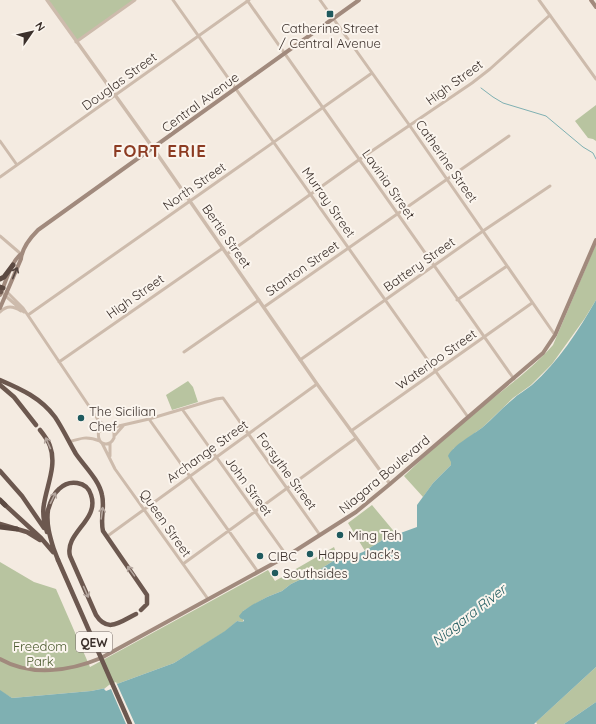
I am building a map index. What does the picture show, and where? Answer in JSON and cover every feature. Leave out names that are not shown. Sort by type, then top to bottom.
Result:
[{"type":"highway","points":[[0,279],[4,277],[13,265]]},
{"type":"highway","points":[[0,382],[36,424]]},
{"type":"highway","points":[[0,382],[17,387],[40,401],[55,417],[69,442],[101,490],[103,502],[102,525],[105,535],[147,595],[147,604],[141,610]]},
{"type":"highway","name":"QEW","points":[[40,430],[48,442],[52,456],[52,468],[43,510],[44,525],[52,549],[130,724]]},
{"type":"highway","name":"QEW","points":[[0,471],[30,507],[43,525],[48,536]]},
{"type":"highway","points":[[52,549],[48,523],[48,510],[52,498],[64,485],[79,483],[89,491],[92,503],[89,515],[72,540],[70,546],[70,556],[96,615],[102,623],[113,625],[136,614]]},
{"type":"highway","name":"QEW","points":[[0,500],[52,549]]},
{"type":"highway","points":[[0,525],[17,529],[32,535],[52,549]]},
{"type":"main road","name":"Central Avenue","points":[[2,292],[20,259],[27,242],[45,225],[359,0]]},
{"type":"main road","points":[[591,0],[596,7]]},
{"type":"main road","name":"Niagara Boulevard","points":[[0,659],[13,665],[28,669],[49,670],[67,669],[102,658],[287,556],[356,512],[543,353],[555,335],[596,240]]},
{"type":"main road","name":"Central Avenue","points":[[0,308],[2,292],[13,265],[21,254]]},
{"type":"street","name":"Bertie Street","points":[[47,0],[153,148],[317,384],[390,484]]},
{"type":"street","points":[[76,42],[135,0]]},
{"type":"street","name":"Murray Street","points":[[173,0],[468,417]]},
{"type":"street","name":"Douglas Street","points":[[0,177],[248,0]]},
{"type":"street","name":"Lavinia Street","points":[[248,0],[398,213],[457,300],[514,379]]},
{"type":"street","name":"Catherine Street","points":[[320,0],[410,126],[555,335]]},
{"type":"street","points":[[539,0],[596,79]]},
{"type":"street","name":"High Street","points":[[227,254],[490,69],[550,15]]},
{"type":"street","name":"North Street","points":[[28,315],[372,73]]},
{"type":"street","name":"Stanton Street","points":[[264,307],[509,136]]},
{"type":"street","points":[[0,141],[17,165]]},
{"type":"street","name":"Battery Street","points":[[300,360],[483,231],[550,186]]},
{"type":"street","points":[[0,236],[21,254]]},
{"type":"street","name":"High Street","points":[[59,362],[222,248]]},
{"type":"street","points":[[457,300],[506,266]]},
{"type":"street","points":[[2,292],[28,315],[99,421],[114,432],[115,435]]},
{"type":"street","name":"Stanton Street","points":[[184,352],[259,300]]},
{"type":"street","name":"Waterloo Street","points":[[351,431],[532,303]]},
{"type":"street","points":[[0,312],[11,306],[28,315]]},
{"type":"street","name":"Archange Street","points":[[109,535],[317,384]]},
{"type":"street","name":"Forsythe Street","points":[[182,409],[216,399],[223,399],[288,488],[320,535]]},
{"type":"street","points":[[69,442],[91,437],[101,429],[123,426],[182,409]]},
{"type":"street","name":"John Street","points":[[182,409],[287,556]]},
{"type":"street","points":[[149,419],[258,572]]},
{"type":"street","points":[[99,421],[101,442]]},
{"type":"street","points":[[110,458],[110,443],[123,426]]},
{"type":"street","points":[[91,437],[101,442],[108,444],[110,443]]},
{"type":"street","points":[[183,564],[356,438]]},
{"type":"street","name":"Queen Street","points":[[101,442],[116,469],[208,599]]},
{"type":"green space","points":[[47,0],[135,0],[76,42]]},
{"type":"green space","points":[[596,105],[596,141],[588,138],[575,121]]},
{"type":"green space","points":[[596,244],[596,300],[585,318],[552,364],[531,385],[513,398],[483,427],[453,449],[451,465],[433,483],[423,497],[404,476],[472,415],[524,373],[553,345]]},
{"type":"green space","points":[[188,381],[193,387],[198,402],[172,410],[166,395]]},
{"type":"green space","points":[[372,505],[397,535],[386,534],[381,541],[365,551],[348,523]]},
{"type":"green space","name":"Freedom Park","points":[[334,547],[338,558],[314,573],[291,584],[282,591],[267,597],[243,611],[243,622],[237,621],[226,631],[174,663],[106,688],[91,691],[12,698],[0,691],[0,562],[34,582],[56,589],[90,667],[268,570],[275,581]]},
{"type":"green space","points":[[596,667],[596,702],[564,724],[537,724],[536,722]]},
{"type":"water","name":"Niagara River","points":[[596,300],[596,667],[534,724],[0,724],[0,690],[12,698],[91,691],[106,688],[174,663],[225,631],[237,621],[243,622],[244,620],[239,616],[243,611],[252,605],[282,591],[291,584],[314,573],[338,558],[342,560],[363,552],[381,541],[388,532],[395,535],[417,527],[417,505],[433,483],[451,465],[448,456],[454,448],[483,427],[508,403],[542,376],[567,345]]},
{"type":"water","points":[[596,702],[596,724],[564,724]]},
{"type":"pier","points":[[116,682],[135,724],[126,724],[111,689],[106,691],[104,689]]},
{"type":"waterway","points":[[481,88],[503,103],[546,116],[583,147],[593,153],[596,159]]},
{"type":"place","name":"Catherine Street / Central Avenue","points":[[330,14]]},
{"type":"place","name":"The Sicilian Chef","points":[[81,418]]},
{"type":"place","name":"Ming Teh","points":[[340,535]]},
{"type":"place","name":"Happy Jack's","points":[[310,554]]},
{"type":"place","name":"CIBC","points":[[260,556]]},
{"type":"place","name":"Southsides","points":[[275,573]]},
{"type":"district","name":"FORT ERIE","points":[[160,150]]}]
